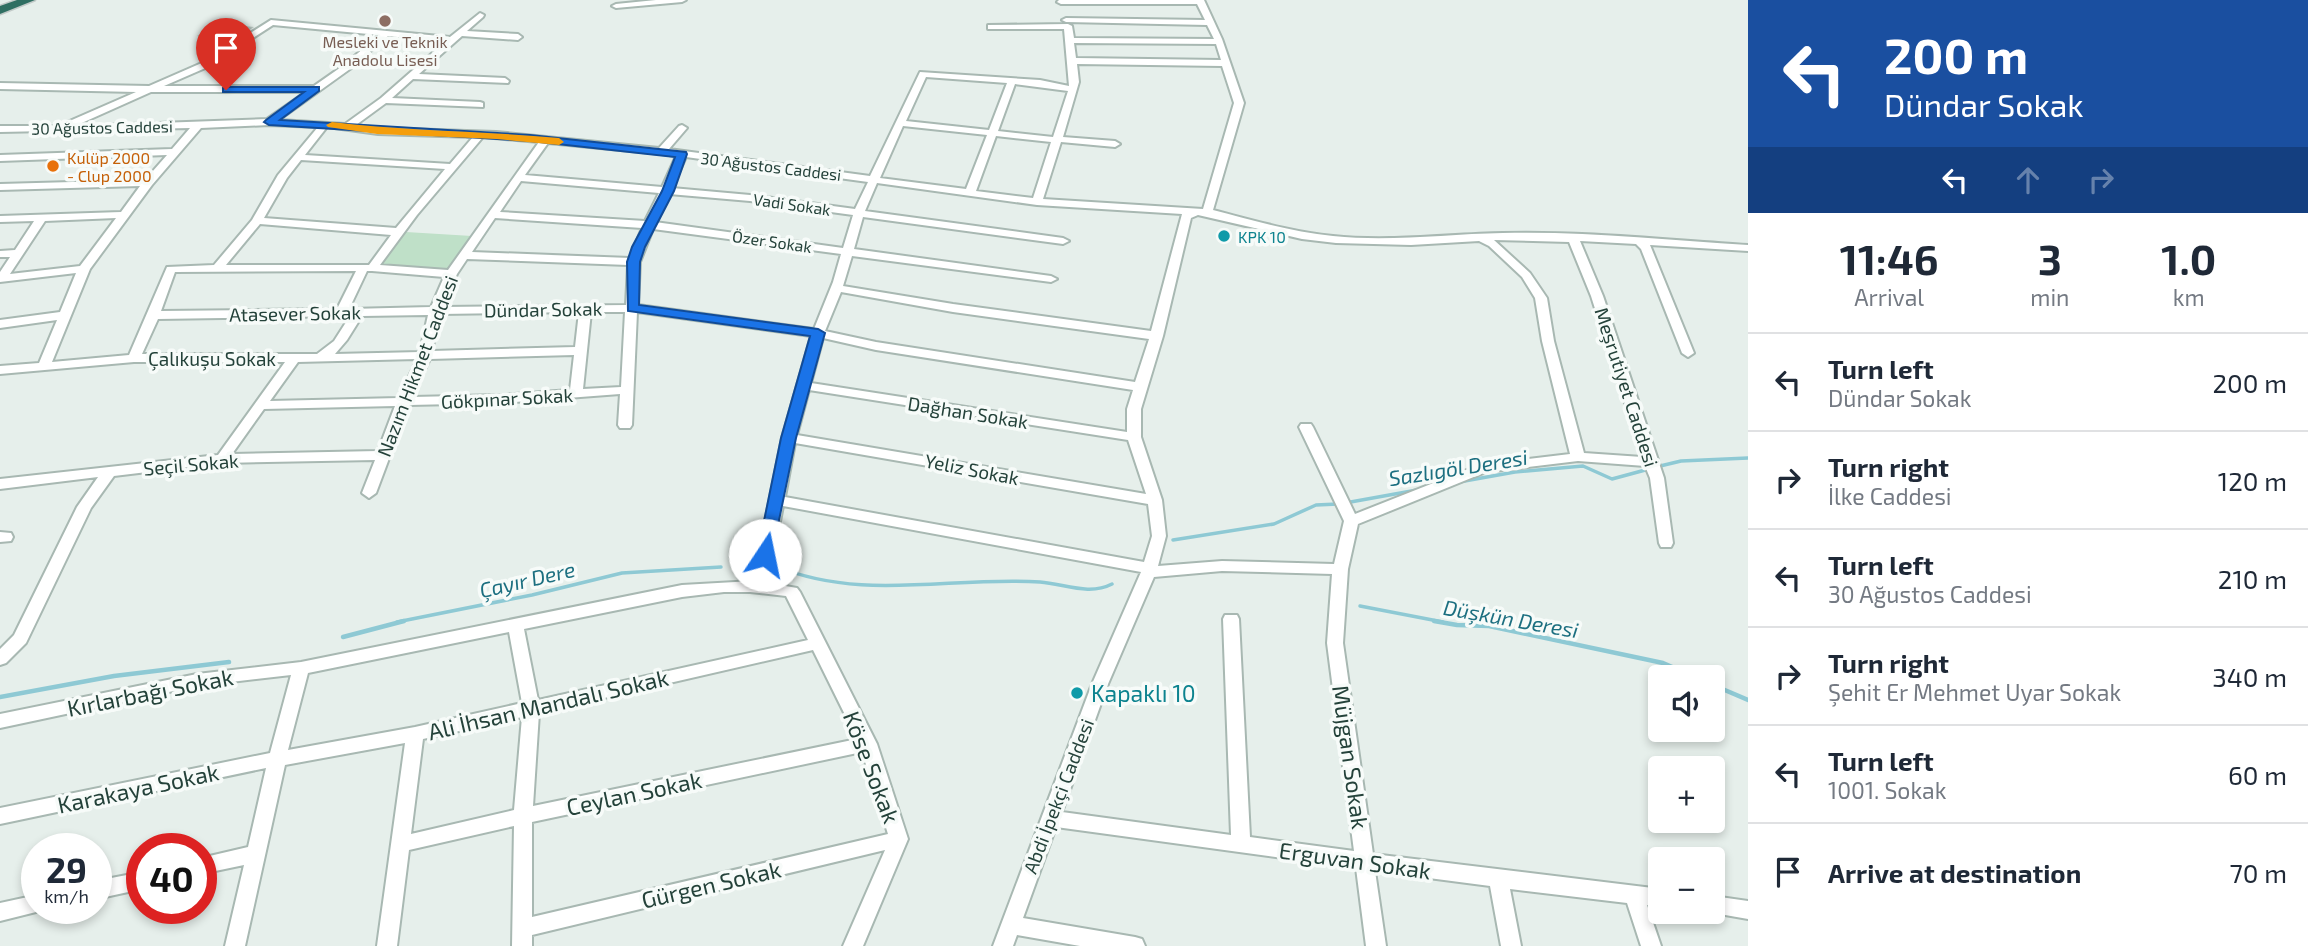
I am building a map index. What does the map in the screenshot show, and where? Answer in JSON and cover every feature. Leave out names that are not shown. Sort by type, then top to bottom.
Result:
[{"type":"highway","points":[[0,10],[30,0]]},
{"type":"street","points":[[624,4],[682,0]]},
{"type":"street","points":[[1061,2],[1200,1],[1219,42],[1239,103],[1202,211]]},
{"type":"street","points":[[347,127],[383,100],[480,15]]},
{"type":"street","points":[[62,128],[207,64],[271,22],[385,34],[518,37]]},
{"type":"street","points":[[991,27],[1067,23],[1211,23]]},
{"type":"street","points":[[1037,202],[1071,89],[1076,82],[1067,23]]},
{"type":"street","points":[[269,122],[370,49],[385,34]]},
{"type":"street","points":[[1070,40],[1219,42]]},
{"type":"street","points":[[1074,61],[1227,64]]},
{"type":"street","points":[[760,585],[789,438],[818,333],[859,212],[923,74],[1071,89]]},
{"type":"street","points":[[410,76],[505,81]]},
{"type":"street","points":[[970,193],[1012,81]]},
{"type":"street","points":[[0,86],[315,89]]},
{"type":"street","points":[[383,100],[480,105]]},
{"type":"street","name":"30 Ağustos Caddesi","points":[[0,129],[269,122],[325,124],[662,151],[1037,202],[1202,211],[1302,236],[1336,240],[1411,242],[1480,237],[1569,237],[1748,248]]},
{"type":"street","points":[[899,123],[1115,144]]},
{"type":"street","points":[[44,365],[84,269],[149,183],[199,124]]},
{"type":"street","points":[[217,269],[257,221],[282,177],[325,124]]},
{"type":"street","points":[[662,151],[682,128]]},
{"type":"street","points":[[341,313],[368,268],[480,135]]},
{"type":"street","name":"Nazım Hikmet Caddesi","points":[[369,493],[403,403],[425,355],[435,311],[451,274],[545,140]]},
{"type":"street","points":[[0,158],[176,152]]},
{"type":"street","points":[[625,425],[634,262],[668,191],[682,154]]},
{"type":"street","points":[[297,157],[453,167]]},
{"type":"street","name":"Vadi Sokak","points":[[519,178],[859,212],[1063,241]]},
{"type":"street","points":[[0,187],[149,183]]},
{"type":"street","name":"Abdi İpekçi Caddesi","points":[[1003,946],[1100,684],[1149,570],[1159,536],[1155,500],[1134,437],[1134,409],[1157,335],[1186,216],[1202,211]]},
{"type":"street","points":[[0,219],[124,215]]},
{"type":"street","name":"Özer Sokak","points":[[492,215],[650,225],[1051,279]]},
{"type":"street","points":[[0,279],[41,217]]},
{"type":"street","points":[[257,221],[399,232]]},
{"type":"street","points":[[1480,237],[1493,244],[1526,275],[1541,298],[1548,341],[1578,457]]},
{"type":"street","name":"Meşrutiyet Caddesi","points":[[1569,237],[1573,240],[1597,296],[1657,478],[1666,543]]},
{"type":"street","points":[[1639,241],[1646,247],[1688,353]]},
{"type":"street","points":[[0,254],[18,253]]},
{"type":"street","points":[[464,255],[634,262]]},
{"type":"street","points":[[134,358],[171,269],[368,268],[451,274]]},
{"type":"street","points":[[0,279],[84,269]]},
{"type":"street","points":[[835,288],[953,308],[1157,335]]},
{"type":"street","name":"Dündar Sokak","points":[[435,311],[632,308],[818,333],[876,346],[1140,387]]},
{"type":"street","points":[[576,394],[585,309]]},
{"type":"street","name":"Atasever Sokak","points":[[154,315],[435,311]]},
{"type":"street","points":[[317,358],[331,353],[358,313]]},
{"type":"street","points":[[0,324],[64,315]]},
{"type":"street","name":"Çalıkuşu Sokak","points":[[0,370],[134,358],[317,358],[581,351]]},
{"type":"street","points":[[222,459],[293,358]]},
{"type":"street","name":"Dağhan Sokak","points":[[802,386],[1134,437]]},
{"type":"street","name":"Gökpınar Sokak","points":[[260,405],[403,403],[627,390]]},
{"type":"street","points":[[1306,427],[1351,521],[1484,468],[1578,457],[1650,462]]},
{"type":"street","name":"Yeliz Sokak","points":[[789,438],[1155,500]]},
{"type":"street","name":"Seçil Sokak","points":[[0,484],[222,459],[382,455]]},
{"type":"street","points":[[0,659],[20,639],[84,507],[110,471]]},
{"type":"street","points":[[776,500],[1149,570],[1222,566],[1340,569]]},
{"type":"street","name":"Müjgan Sokak","points":[[1351,521],[1340,569],[1335,643],[1367,861],[1376,946]]},
{"type":"street","name":"Kırlarbağı Sokak","points":[[0,721],[197,680],[301,668],[682,591],[760,585],[792,592]]},
{"type":"street","name":"Köse Sokak","points":[[792,592],[867,744],[899,839],[853,946]]},
{"type":"street","points":[[1231,619],[1241,844]]},
{"type":"street","points":[[516,626],[531,708],[523,816],[522,937]]},
{"type":"street","name":"Ali İhsan Mandalı Sokak","points":[[277,759],[415,734],[819,643]]},
{"type":"street","points":[[235,946],[277,759],[301,668]]},
{"type":"street","points":[[387,946],[415,734]]},
{"type":"street","name":"Ceylan Sokak","points":[[401,844],[867,744]]},
{"type":"street","name":"Karakaya Sokak","points":[[0,816],[277,759]]},
{"type":"street","name":"Erguvan Sokak","points":[[1050,818],[1648,897]]},
{"type":"street","name":"Gürgen Sokak","points":[[522,937],[899,839]]},
{"type":"street","points":[[217,862],[255,854]]},
{"type":"street","points":[[1498,879],[1511,946]]},
{"type":"street","points":[[1633,895],[1651,946]]},
{"type":"street","points":[[0,912],[21,907]]},
{"type":"street","points":[[1725,907],[1748,910]]},
{"type":"street","points":[[1010,925],[1135,946]]},
{"type":"green space","points":[[406,232],[472,236],[448,270],[380,266]]},
{"type":"building","points":[[218,24],[254,27],[234,40],[197,36]]},
{"type":"waterway","name":"Sazlıgöl Deresi","points":[[1656,467],[1681,461],[1748,458]]},
{"type":"waterway","name":"Sazlıgöl Deresi","points":[[1459,482],[1515,472],[1583,466],[1612,479],[1649,469]]},
{"type":"waterway","name":"Sazlıgöl Deresi","points":[[1345,503],[1417,490]]},
{"type":"waterway","name":"Sazlıgöl Deresi","points":[[1173,540],[1274,524],[1316,505],[1338,504]]},
{"type":"waterway","name":"Çayır Dere","points":[[776,566],[808,577],[873,585],[1007,581],[1095,589],[1112,584]]},
{"type":"waterway","name":"Çayır Dere","points":[[397,622],[532,595],[622,573],[721,567]]},
{"type":"waterway","name":"Düşkün Deresi","points":[[1360,606],[1443,622]]},
{"type":"waterway","name":"Çayır Dere","points":[[343,637],[404,621]]},
{"type":"waterway","name":"Düşkün Deresi","points":[[1434,621],[1489,626],[1668,665]]},
{"type":"waterway","name":"Çayır Dere","points":[[0,697],[114,676],[229,662]]},
{"type":"waterway","name":"Düşkün Deresi","points":[[1725,690],[1748,700]]},
{"type":"slow traffic","points":[[332,125],[377,131],[496,135],[559,142]]},
{"type":"place","name":"Mesleki ve Teknik Anadolu Lisesi","points":[[385,21]]},
{"type":"place","name":"Kulüp 2000 - Clup 2000","points":[[53,166]]},
{"type":"place","name":"KPK 10","points":[[1224,236]]},
{"type":"place","name":"Kapaklı 10","points":[[1077,693]]},
{"type":"route","points":[[226,90],[315,89],[269,122],[325,124],[377,131],[496,135],[682,154],[668,191],[638,247],[634,262],[632,308],[818,333],[789,438],[765,555]]}]
